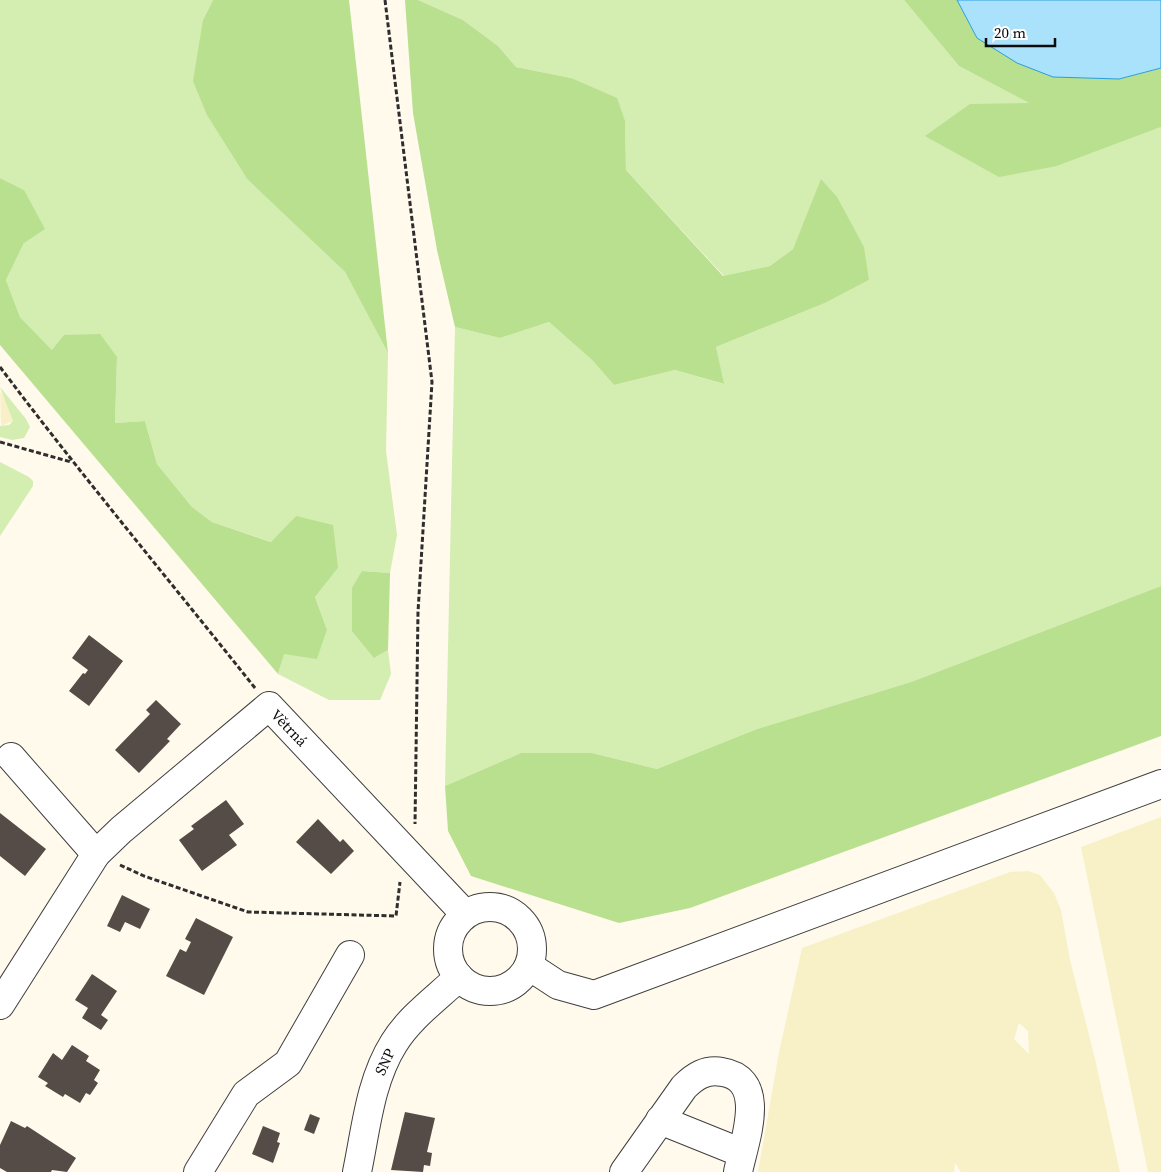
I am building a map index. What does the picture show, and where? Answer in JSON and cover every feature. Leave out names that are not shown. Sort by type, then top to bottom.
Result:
[{"type":"street","name":"Větrná","points":[[0,1005],[96,854],[121,830],[269,706],[404,852],[465,914]]},
{"type":"street","points":[[12,758],[96,854]]},
{"type":"street","points":[[529,966],[558,985],[594,995],[1161,784]]},
{"type":"street","points":[[483,907],[498,907],[514,914],[529,931],[532,945],[529,966],[520,979],[506,988],[490,991],[475,988],[459,977],[452,966],[448,946],[455,926],[465,914],[483,907]]},
{"type":"street","points":[[198,1172],[246,1094],[288,1063],[350,955]]},
{"type":"street","name":"SNP","points":[[357,1172],[376,1083],[394,1043],[408,1024],[459,977]]},
{"type":"street","points":[[624,1172],[660,1120],[693,1078],[716,1071],[728,1072],[747,1088],[751,1100],[751,1111],[740,1162],[660,1120]]},
{"type":"path","points":[[96,854],[144,876],[248,912],[396,916],[404,852],[415,828],[418,612],[432,382],[385,0]]},
{"type":"path","points":[[0,367],[72,462],[120,518],[269,706]]},
{"type":"path","points":[[0,442],[72,462]]},
{"type":"shaded area","points":[[0,391],[6,399],[13,421],[1,426]]},
{"type":"shaded area","points":[[1161,817],[1161,1172],[1148,1172],[1081,847]]},
{"type":"shaded area","points":[[1028,871],[1040,875],[1054,893],[1061,910],[1070,960],[1095,1059],[1120,1172],[961,1172],[955,1163],[954,1172],[758,1172],[779,1052],[802,948],[1010,872]],"holes":[[[1019,1023],[1028,1031],[1029,1054],[1014,1039]]]},
{"type":"green space","points":[[0,0],[213,0],[203,20],[248,180],[345,272],[388,353],[386,451],[397,535],[390,573],[362,571],[374,658],[388,650],[391,674],[380,700],[329,700],[278,674],[284,653],[317,658],[327,630],[315,597],[338,568],[296,516],[272,542],[212,522],[192,507],[157,464],[145,421],[115,423],[117,357],[52,350],[20,317],[6,280],[24,243],[24,190],[0,178]]},
{"type":"green space","points":[[213,0],[349,0],[388,353],[345,272],[248,180],[207,115],[193,81],[203,20]]},
{"type":"green space","points":[[405,0],[418,0],[463,20],[498,46],[516,67],[571,78],[617,98],[625,121],[626,170],[723,276],[770,266],[793,249],[821,179],[837,197],[864,247],[869,280],[825,303],[716,347],[724,384],[675,370],[614,385],[592,360],[549,322],[500,338],[455,327],[437,250],[413,113]]},
{"type":"green space","points":[[418,0],[904,0],[959,66],[1031,104],[1057,166],[1161,127],[1161,586],[911,682],[757,729],[657,769],[592,753],[521,753],[445,786],[455,327],[500,338],[549,322],[592,360],[614,385],[675,370],[723,384],[716,347],[825,303],[869,280],[822,180],[793,249],[770,266],[724,276],[626,170],[625,121],[571,78],[516,67],[498,46],[463,20]]},
{"type":"green space","points":[[904,0],[957,0],[977,38],[1119,79],[1161,68],[1161,127],[1057,166],[999,177],[925,136],[970,104],[1029,103],[959,66]]},
{"type":"green space","points":[[0,178],[24,190],[45,229],[24,243],[6,280],[20,317],[52,350],[64,335],[100,334],[117,357],[115,423],[145,421],[157,464],[192,507],[212,522],[271,542],[296,516],[333,525],[338,568],[315,597],[327,630],[317,659],[284,654],[278,674],[0,345]]},
{"type":"green space","points":[[0,387],[26,419],[30,427],[24,438],[12,440],[0,437],[0,426],[9,425],[13,421]]},
{"type":"green space","points":[[0,462],[29,477],[33,481],[33,486],[0,536]]},
{"type":"green space","points":[[362,571],[390,573],[388,650],[374,658],[352,631],[352,588]]},
{"type":"green space","points":[[1161,586],[1161,736],[690,908],[619,923],[471,876],[448,831],[445,786],[521,753],[592,753],[657,769],[757,729],[911,682]]},
{"type":"water","points":[[957,0],[1161,0],[1161,68],[1119,79],[1053,77],[1017,63],[977,38]]},
{"type":"building","points":[[89,635],[123,661],[89,706],[69,691],[83,673],[85,674],[88,670],[72,658]]},
{"type":"building","points":[[156,700],[181,724],[167,739],[170,741],[139,773],[115,750],[150,714],[146,710]]},
{"type":"building","points":[[226,800],[244,824],[229,835],[237,845],[202,871],[179,840],[194,829],[191,826]]},
{"type":"building","points":[[0,813],[46,849],[25,876],[0,856]]},
{"type":"building","points":[[318,819],[340,842],[343,839],[354,851],[331,874],[296,842]]},
{"type":"building","points":[[122,895],[150,909],[140,929],[125,922],[120,932],[107,926]]},
{"type":"building","points":[[196,918],[233,937],[204,995],[166,976],[180,949],[186,952],[191,942],[185,939]]},
{"type":"building","points":[[92,974],[117,991],[101,1015],[108,1020],[101,1030],[82,1018],[88,1008],[75,1000]]},
{"type":"building","points":[[72,1045],[89,1056],[86,1061],[100,1070],[94,1080],[98,1083],[90,1095],[86,1093],[80,1103],[65,1094],[63,1097],[45,1086],[48,1083],[38,1077],[53,1053],[62,1060]]},
{"type":"building","points":[[405,1112],[435,1118],[427,1152],[432,1153],[430,1166],[424,1165],[423,1172],[391,1170]]},
{"type":"building","points":[[310,1114],[320,1118],[314,1134],[304,1130]]},
{"type":"building","points":[[11,1121],[25,1128],[27,1126],[76,1158],[67,1172],[52,1170],[51,1172],[7,1172],[0,1168],[0,1145]]},
{"type":"building","points":[[263,1126],[280,1133],[277,1142],[280,1143],[273,1163],[252,1154]]}]
